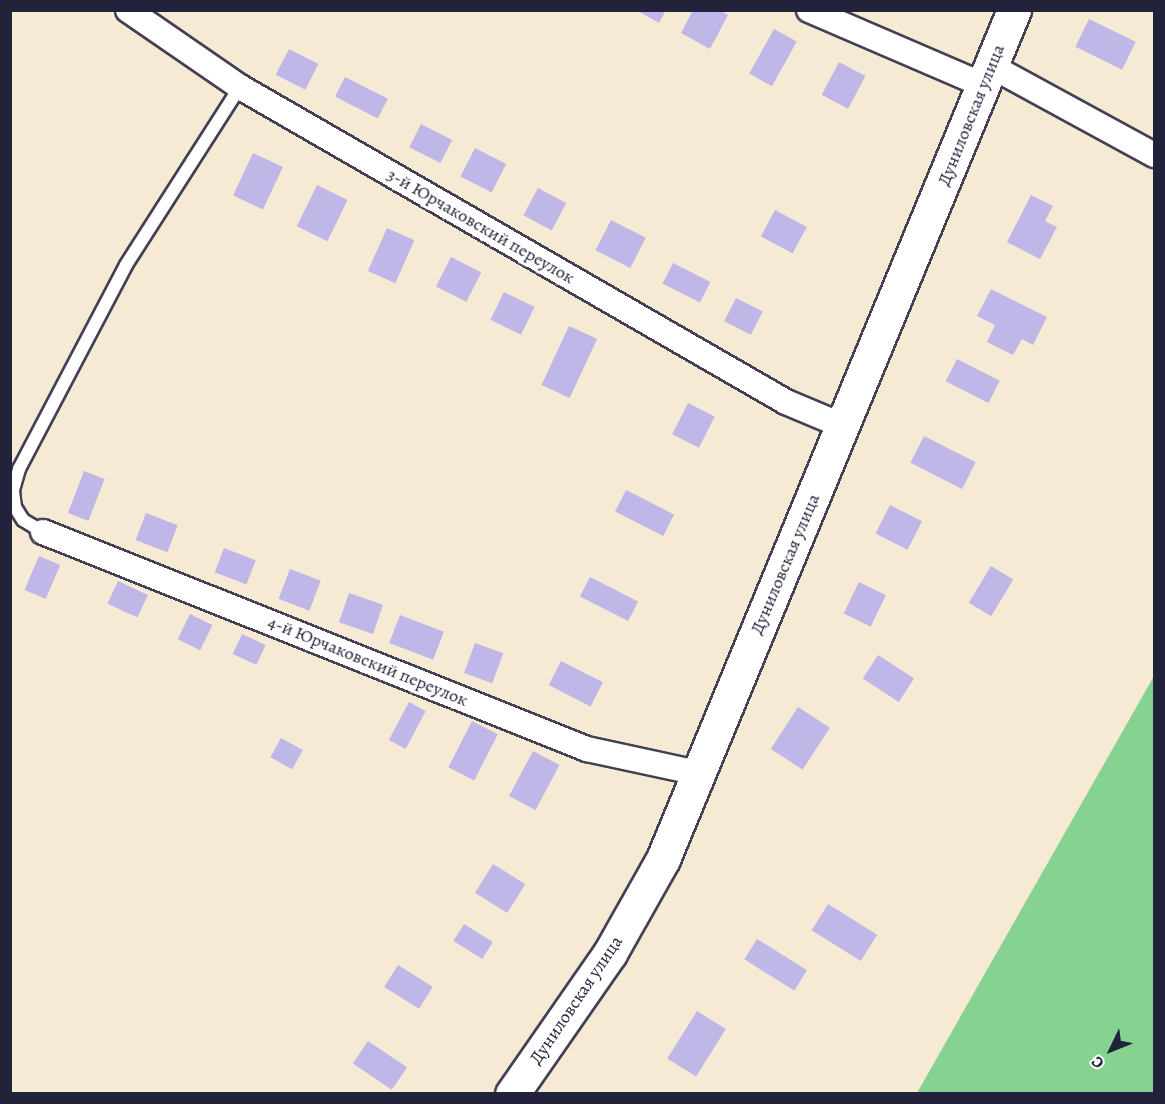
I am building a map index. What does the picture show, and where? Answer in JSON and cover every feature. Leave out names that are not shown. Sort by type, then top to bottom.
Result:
[{"type":"main road","name":"Дуниловская улица","points":[[512,1094],[610,953],[663,859],[1014,10]]},
{"type":"street","name":"3-й Юрчаковский переулок","points":[[129,10],[240,87],[786,402],[843,426]]},
{"type":"street","points":[[809,10],[987,75],[1155,155]]},
{"type":"street","name":"4-й Юрчаковский переулок","points":[[43,532],[587,749],[698,773]]},
{"type":"lane","points":[[43,532],[23,520],[15,507],[13,490],[19,469],[126,264],[240,87]]},
{"type":"green space","points":[[1154,676],[1154,1093],[917,1093]]},
{"type":"building","points":[[636,10],[666,10],[659,23]]},
{"type":"building","points":[[693,10],[720,10],[728,15],[710,49],[681,33]]},
{"type":"building","points":[[1089,19],[1136,42],[1122,70],[1075,47]]},
{"type":"building","points":[[774,29],[797,42],[772,86],[749,74]]},
{"type":"building","points":[[289,49],[318,64],[305,90],[276,75]]},
{"type":"building","points":[[839,62],[865,76],[848,109],[822,95]]},
{"type":"building","points":[[345,77],[388,99],[378,118],[335,97]]},
{"type":"building","points":[[421,124],[452,140],[440,163],[409,147]]},
{"type":"building","points":[[475,148],[506,164],[492,192],[460,177]]},
{"type":"building","points":[[253,153],[283,167],[263,210],[233,196]]},
{"type":"building","points":[[317,185],[348,200],[327,241],[297,226]]},
{"type":"building","points":[[538,188],[566,203],[552,230],[523,215]]},
{"type":"building","points":[[1031,195],[1053,206],[1045,221],[1057,227],[1040,259],[1007,242]]},
{"type":"building","points":[[775,210],[807,227],[793,253],[761,236]]},
{"type":"building","points":[[611,220],[646,238],[630,268],[596,250]]},
{"type":"building","points":[[387,228],[414,240],[395,283],[368,271]]},
{"type":"building","points":[[451,257],[481,272],[466,302],[436,286]]},
{"type":"building","points":[[673,263],[710,282],[700,303],[663,283]]},
{"type":"building","points":[[991,289],[1047,317],[1033,345],[1022,339],[1013,355],[987,342],[995,325],[977,316]]},
{"type":"building","points":[[504,292],[535,307],[521,335],[490,320]]},
{"type":"building","points":[[736,298],[763,312],[751,335],[724,321]]},
{"type":"building","points":[[569,326],[597,339],[570,398],[542,385]]},
{"type":"building","points":[[957,359],[1000,381],[988,403],[946,381]]},
{"type":"building","points":[[688,403],[715,417],[699,448],[672,434]]},
{"type":"building","points":[[924,436],[976,462],[962,489],[910,463]]},
{"type":"building","points":[[84,471],[105,479],[88,521],[68,513]]},
{"type":"building","points":[[626,490],[674,515],[663,536],[615,511]]},
{"type":"building","points":[[890,505],[922,521],[908,550],[875,534]]},
{"type":"building","points":[[146,513],[178,525],[167,552],[136,540]]},
{"type":"building","points":[[224,548],[256,560],[246,584],[215,572]]},
{"type":"building","points":[[39,556],[60,565],[46,599],[25,590]]},
{"type":"building","points":[[991,566],[1013,579],[991,616],[969,603]]},
{"type":"building","points":[[290,569],[321,581],[309,611],[279,599]]},
{"type":"building","points":[[590,577],[638,602],[628,621],[580,597]]},
{"type":"building","points":[[118,581],[148,595],[137,618],[107,604]]},
{"type":"building","points":[[859,582],[886,595],[871,627],[844,613]]},
{"type":"building","points":[[349,593],[383,605],[373,634],[339,622]]},
{"type":"building","points":[[190,614],[212,625],[200,650],[178,639]]},
{"type":"building","points":[[400,615],[444,632],[433,660],[389,643]]},
{"type":"building","points":[[242,634],[266,645],[256,665],[233,654]]},
{"type":"building","points":[[475,643],[503,653],[492,683],[464,673]]},
{"type":"building","points":[[878,655],[914,678],[899,702],[863,678]]},
{"type":"building","points":[[561,661],[603,682],[591,706],[549,685]]},
{"type":"building","points":[[409,702],[426,711],[406,749],[389,740]]},
{"type":"building","points":[[798,707],[830,728],[803,770],[771,749]]},
{"type":"building","points":[[472,721],[498,734],[474,780],[448,767]]},
{"type":"building","points":[[281,738],[303,750],[292,769],[270,757]]},
{"type":"building","points":[[533,751],[559,765],[536,810],[509,796]]},
{"type":"building","points":[[493,864],[525,884],[507,913],[475,893]]},
{"type":"building","points":[[828,904],[877,935],[861,961],[812,930]]},
{"type":"building","points":[[464,924],[493,942],[482,959],[453,941]]},
{"type":"building","points":[[757,939],[807,970],[794,991],[744,959]]},
{"type":"building","points":[[398,965],[433,987],[419,1009],[384,987]]},
{"type":"building","points":[[697,1011],[726,1029],[696,1077],[667,1058]]},
{"type":"building","points":[[368,1041],[407,1067],[392,1090],[353,1063]]}]
